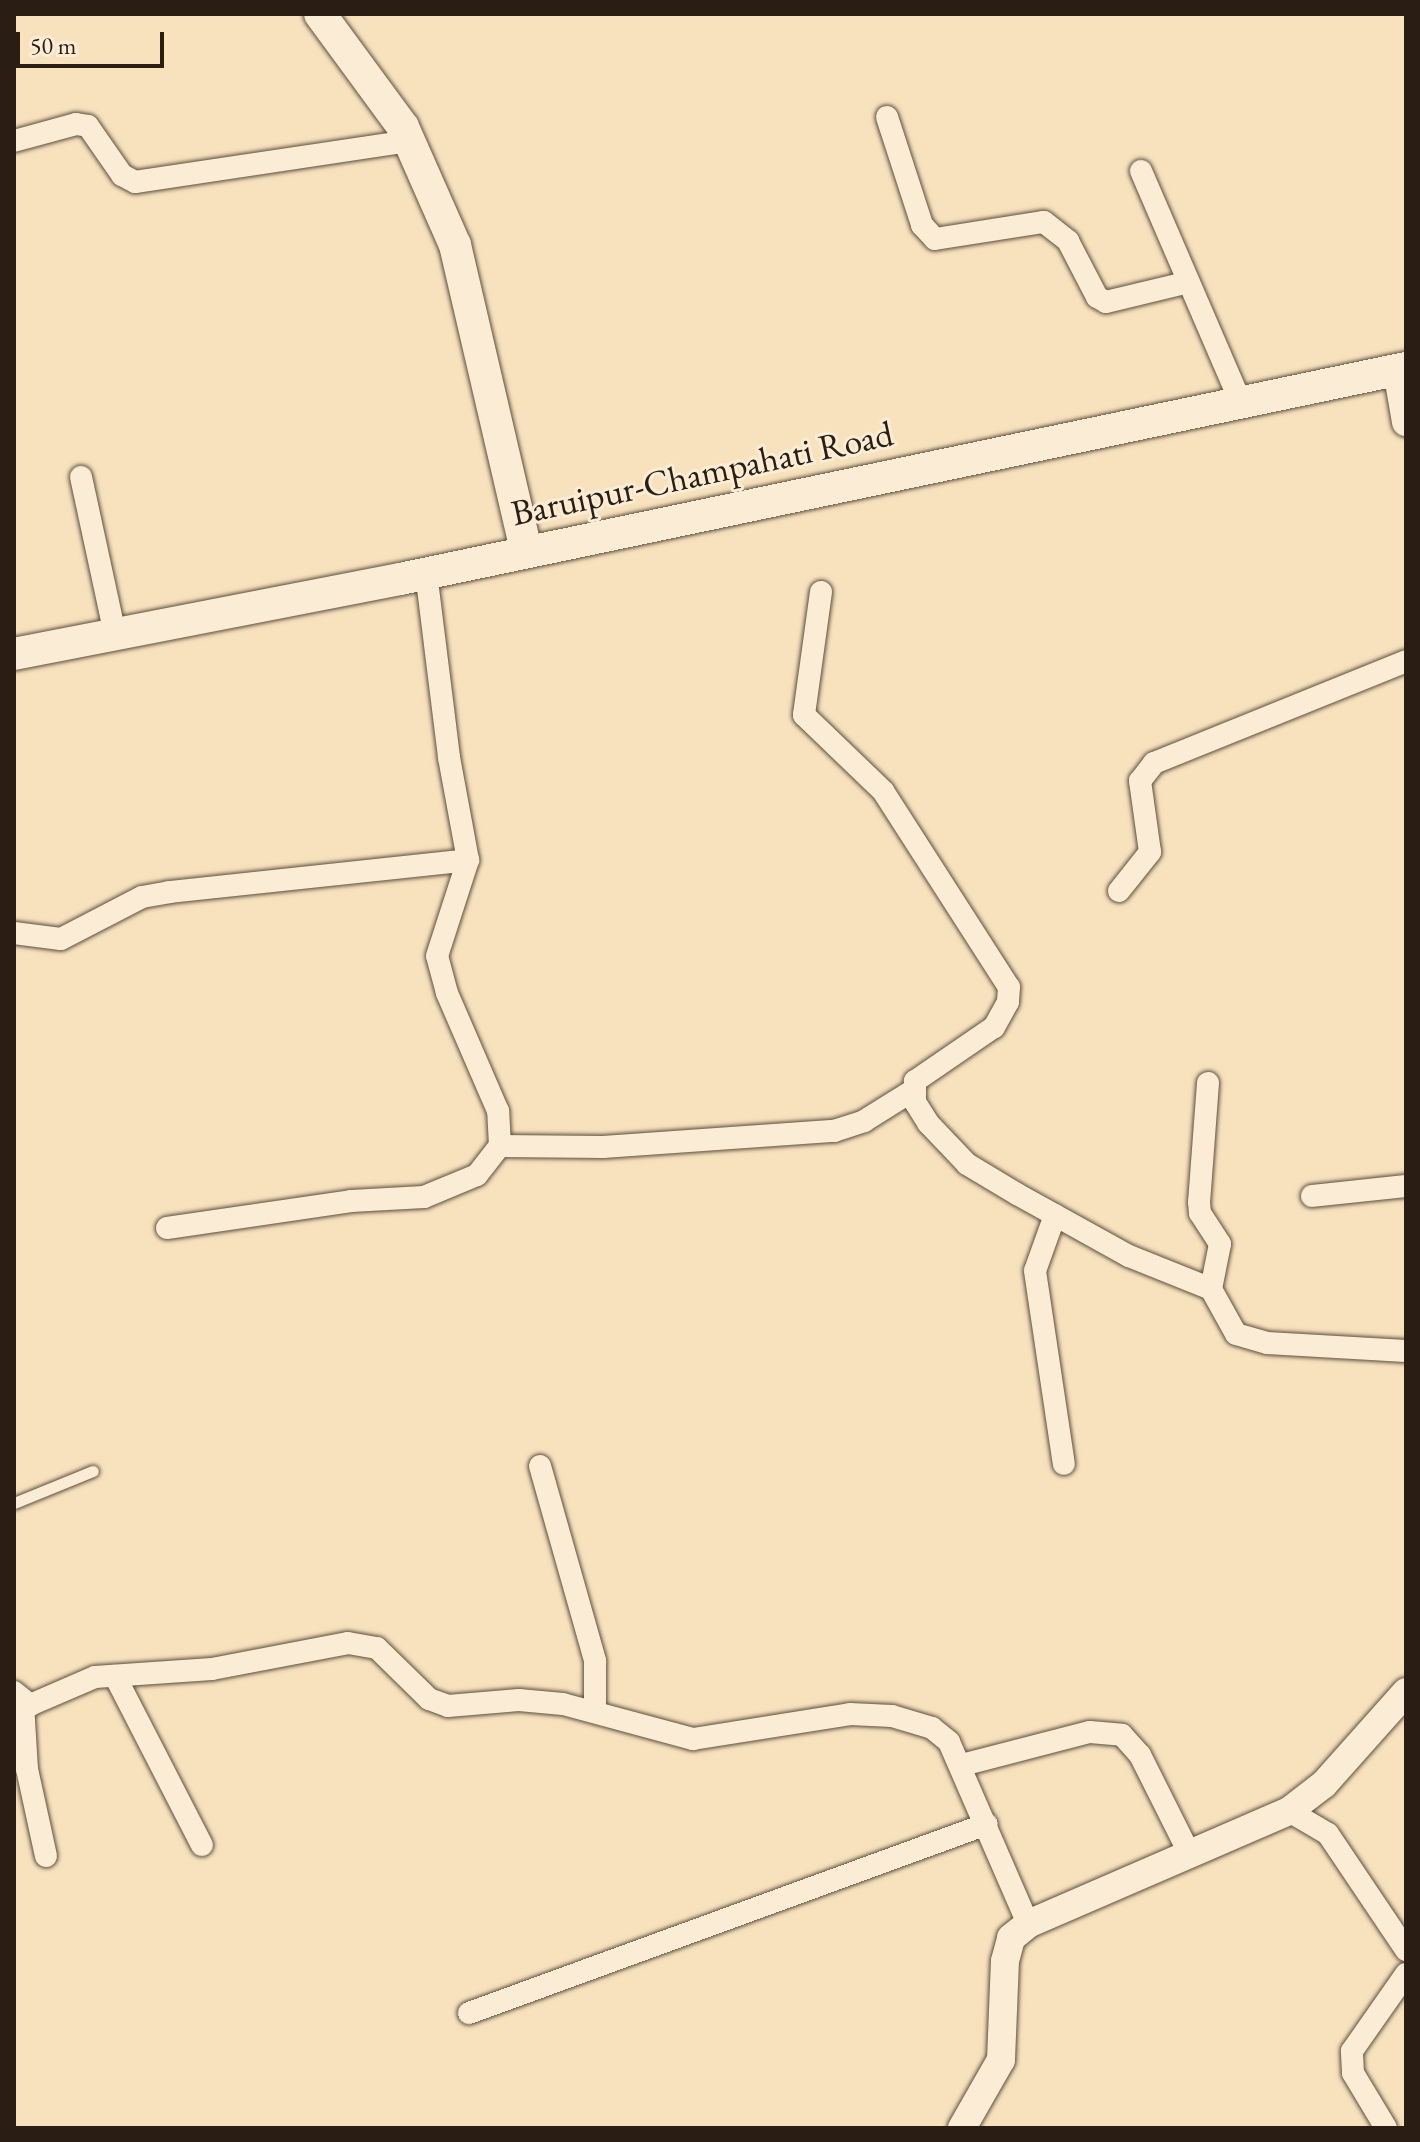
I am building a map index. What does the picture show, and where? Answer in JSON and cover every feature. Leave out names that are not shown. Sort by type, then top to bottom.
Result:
[{"type":"main road","points":[[320,14],[410,141],[455,245],[526,551]]},
{"type":"main road","name":"Baruipur-Champahati Road","points":[[14,654],[1242,406],[1401,369]]},
{"type":"street","points":[[887,117],[922,225],[935,239],[1044,222],[1068,241],[1097,297],[1106,302],[1189,282]]},
{"type":"street","points":[[14,141],[76,124],[88,126],[122,175],[135,182],[410,141]]},
{"type":"street","points":[[1141,171],[1242,406]]},
{"type":"street","points":[[1401,369],[1406,422]]},
{"type":"street","points":[[81,477],[115,634]]},
{"type":"street","points":[[167,1228],[351,1201],[424,1197],[477,1175],[500,1146],[498,1111],[447,993],[437,956],[468,860],[449,757],[426,573]]},
{"type":"street","points":[[500,1146],[603,1147],[834,1131],[864,1121],[912,1091],[922,1073],[994,1027],[1003,1016],[1009,987],[883,791],[804,715],[821,592]]},
{"type":"street","points":[[1119,891],[1150,852],[1140,781],[1154,763],[1406,661]]},
{"type":"street","points":[[14,933],[61,939],[142,897],[170,892],[468,860]]},
{"type":"street","points":[[1208,1083],[1199,1202],[1200,1213],[1220,1244],[1211,1289],[1229,1327],[1249,1340],[1406,1351]]},
{"type":"street","points":[[912,1091],[928,1123],[967,1164],[1129,1256],[1211,1289]]},
{"type":"street","points":[[1312,1196],[1406,1186]]},
{"type":"street","points":[[1055,1215],[1035,1271],[1064,1464]]},
{"type":"street","points":[[540,1466],[595,1661],[595,1712]]},
{"type":"street","points":[[46,1856],[27,1769],[19,1698],[115,1676],[212,1669],[367,1644],[389,1655],[429,1699],[448,1706],[519,1700],[595,1712],[693,1739],[850,1714],[892,1716],[932,1728],[949,1742],[962,1765],[1028,1924]]},
{"type":"street","points":[[115,1676],[202,1845]]},
{"type":"street","points":[[962,2128],[1001,2060],[1005,1961],[1011,1938],[1028,1924],[1289,1811],[1324,1784],[1406,1692]]},
{"type":"street","points":[[962,1765],[1108,1730],[1122,1735],[1140,1755],[1190,1855]]},
{"type":"street","points":[[1289,1811],[1328,1834],[1406,1950]]},
{"type":"street","points":[[469,2013],[987,1824]]},
{"type":"street","points":[[1386,2128],[1353,2073],[1352,2051],[1406,1974]]},
{"type":"lane","points":[[14,1503],[93,1471]]}]
